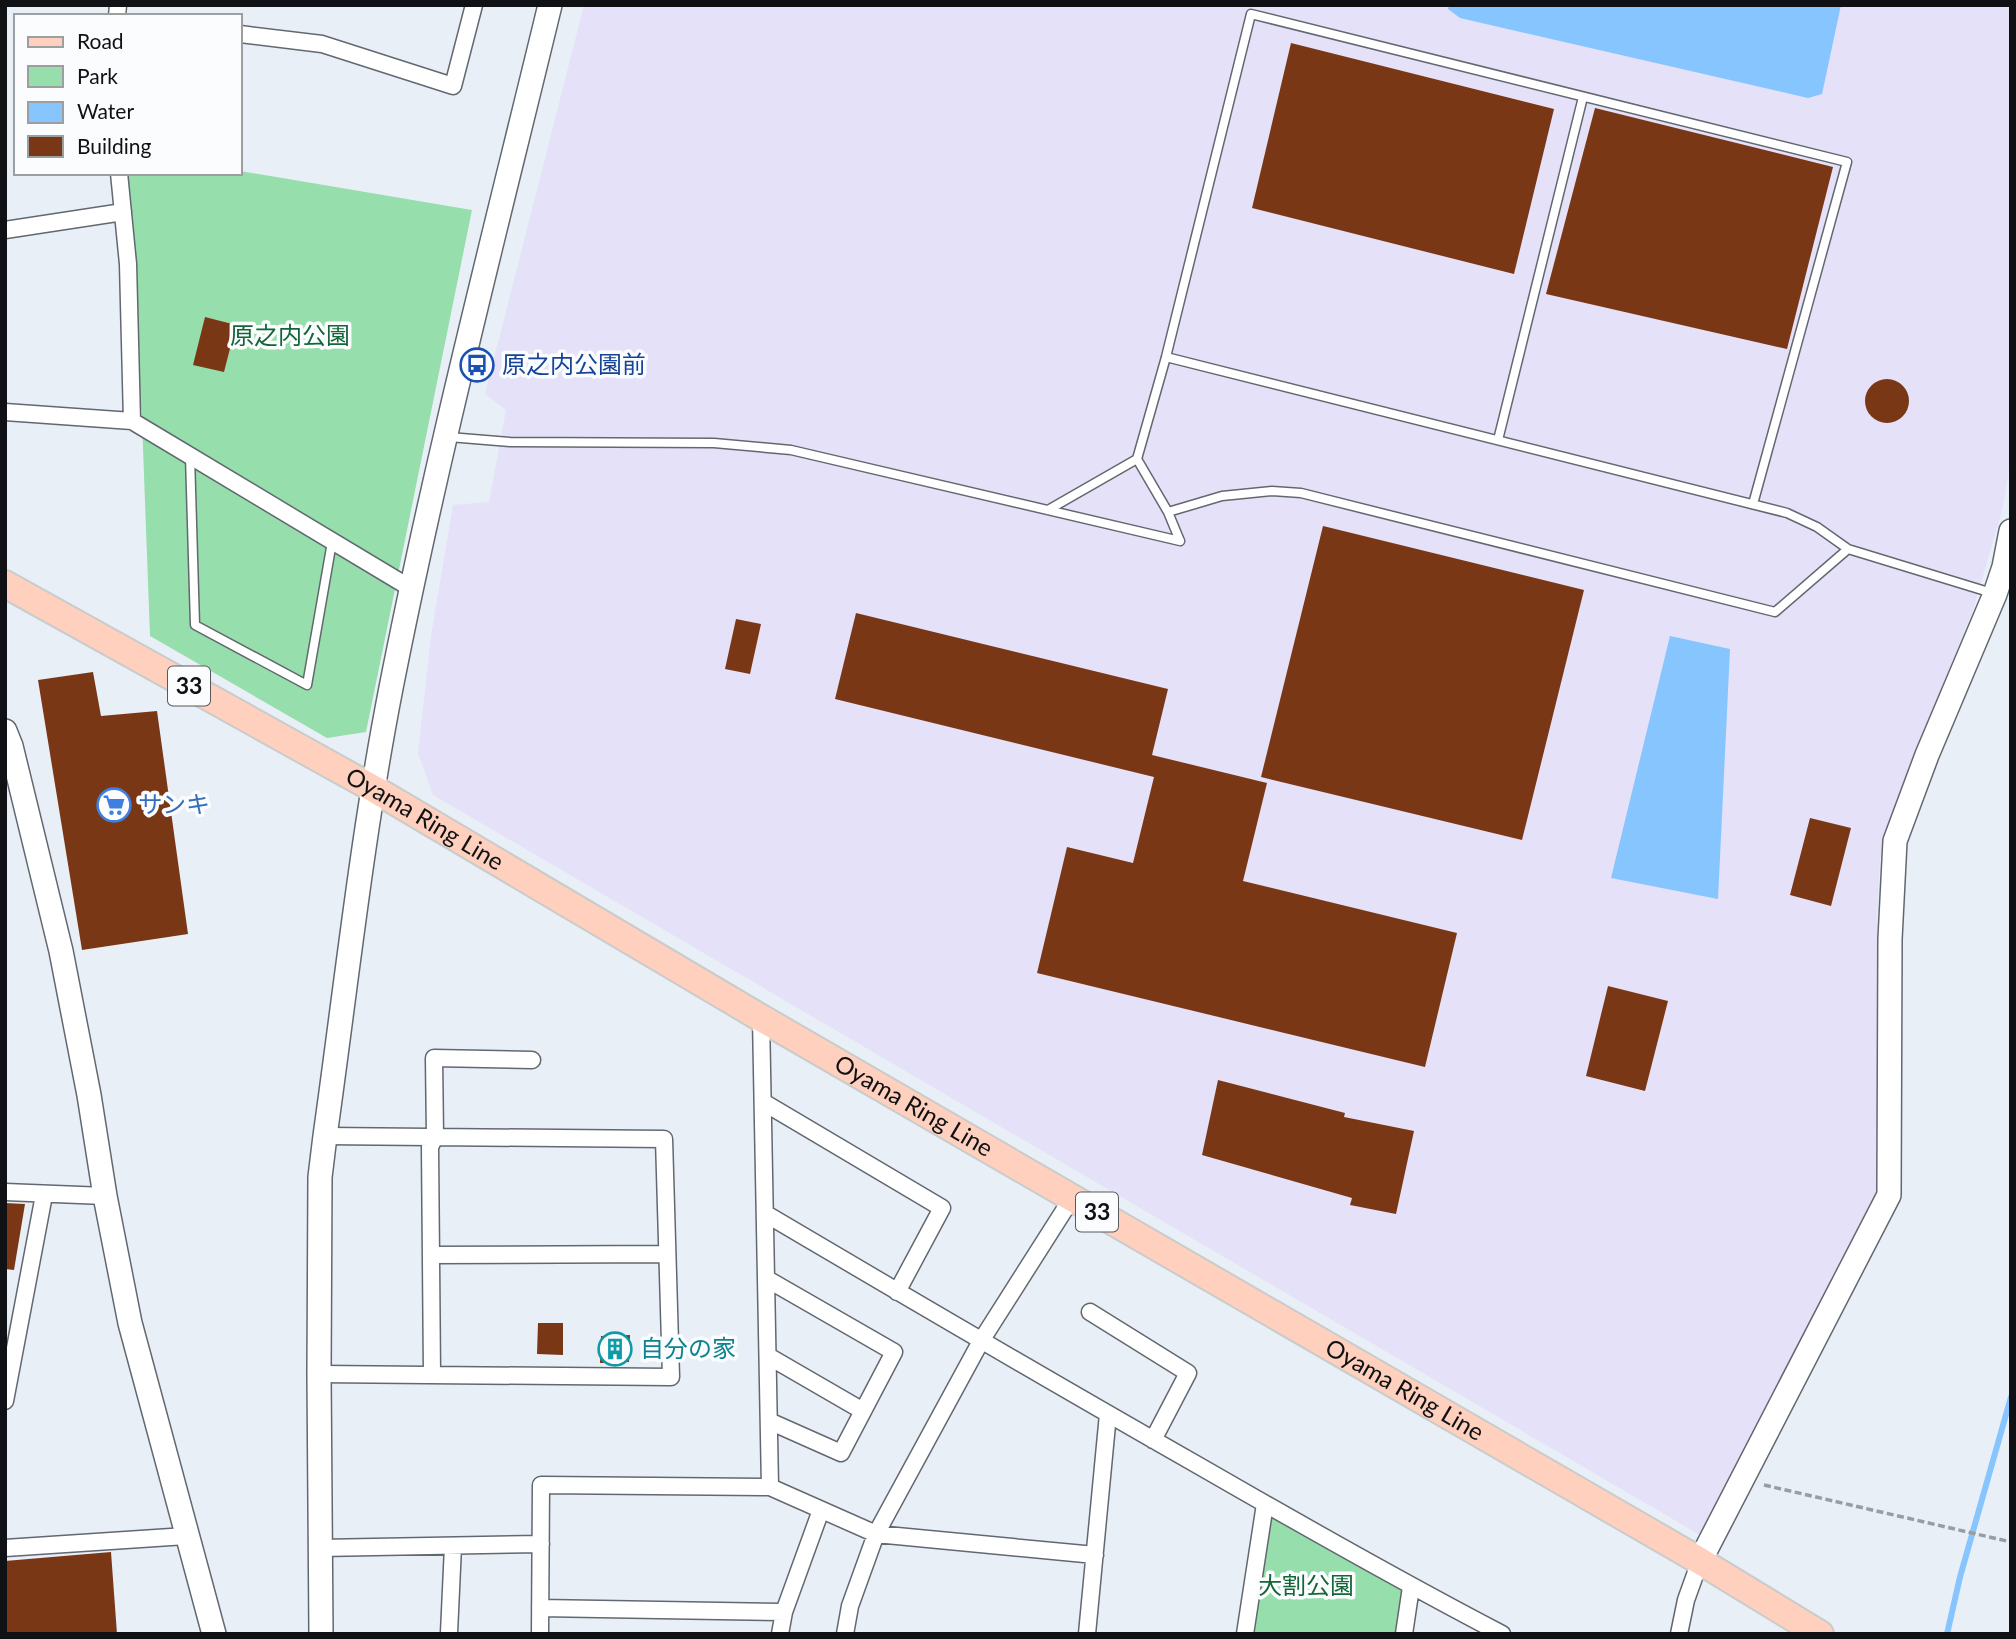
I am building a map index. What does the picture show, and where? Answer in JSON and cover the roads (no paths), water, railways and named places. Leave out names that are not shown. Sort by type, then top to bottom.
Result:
[{"type":"main road","name":"Oyama Ring Line","points":[[5,584],[374,789],[761,1018],[1700,1561],[1820,1634]]},
{"type":"street","points":[[242,34],[322,44],[453,86],[474,5]]},
{"type":"street","points":[[321,1634],[318,1374],[320,1177],[325,1136],[390,690],[446,437],[550,5]]},
{"type":"street","points":[[119,175],[128,264],[132,421]]},
{"type":"street","points":[[5,230],[123,212]]},
{"type":"street","points":[[5,412],[132,421],[412,589]]},
{"type":"street","points":[[1679,1634],[1686,1600],[1700,1561],[1889,1195],[1890,939],[1895,841],[1927,755],[1995,594],[2011,531]]},
{"type":"street","points":[[5,731],[11,746],[61,951],[131,1323],[214,1634]]},
{"type":"street","points":[[761,1018],[770,1487]]},
{"type":"street","points":[[432,1375],[429,1147],[435,1136],[434,1058],[532,1060]]},
{"type":"street","points":[[763,1102],[942,1208],[897,1292]]},
{"type":"street","points":[[318,1374],[671,1377],[664,1139],[325,1136]]},
{"type":"street","points":[[5,1192],[105,1196]]},
{"type":"street","points":[[5,1401],[44,1195]]},
{"type":"street","points":[[845,1634],[850,1606],[876,1534],[981,1342],[1072,1198]]},
{"type":"street","points":[[766,1214],[981,1342],[1411,1587],[1502,1634]]},
{"type":"street","points":[[431,1255],[667,1254]]},
{"type":"street","points":[[767,1279],[894,1352],[841,1453],[769,1421]]},
{"type":"street","points":[[1090,1312],[1188,1373],[1153,1440]]},
{"type":"street","points":[[768,1356],[863,1411]]},
{"type":"street","points":[[1087,1634],[1108,1414]]},
{"type":"street","points":[[540,1634],[541,1485],[770,1487],[876,1534],[1095,1555]]},
{"type":"street","points":[[1245,1634],[1265,1504]]},
{"type":"street","points":[[780,1634],[784,1612],[821,1510]]},
{"type":"street","points":[[5,1548],[186,1536]]},
{"type":"street","points":[[320,1548],[541,1544]]},
{"type":"street","points":[[449,1633],[453,1546]]},
{"type":"street","points":[[1404,1634],[1411,1587]]},
{"type":"street","points":[[540,1608],[784,1612]]},
{"type":"lane","points":[[1048,510],[1137,459],[1166,357],[1251,13],[1847,162],[1753,504]]},
{"type":"lane","points":[[1498,440],[1583,97]]},
{"type":"lane","points":[[1166,357],[1753,504],[1797,517],[1849,549],[1995,594]]},
{"type":"lane","points":[[446,437],[510,442],[713,443],[791,450],[1180,541],[1168,512],[1137,459]]},
{"type":"lane","points":[[190,456],[195,625],[307,685],[332,542]]},
{"type":"lane","points":[[1168,512],[1222,496],[1301,493],[1775,612],[1849,549]]},
{"type":"water","points":[[1449,5],[1841,5],[1822,94],[1808,98],[1460,18],[1448,9]]},
{"type":"water","points":[[1670,636],[1730,649],[1718,899],[1611,878]]},
{"type":"waterway","points":[[1947,1634],[1960,1577],[2011,1397]]},
{"type":"place","name":"原之内公園前","points":[[477,365]]},
{"type":"place","name":"サンキ","points":[[114,805]]},
{"type":"place","name":"自分の家","points":[[615,1349]]},
{"type":"park label","name":"原之内公園","points":[[290,336]]},
{"type":"park label","name":"大割公園","points":[[1306,1586]]}]
